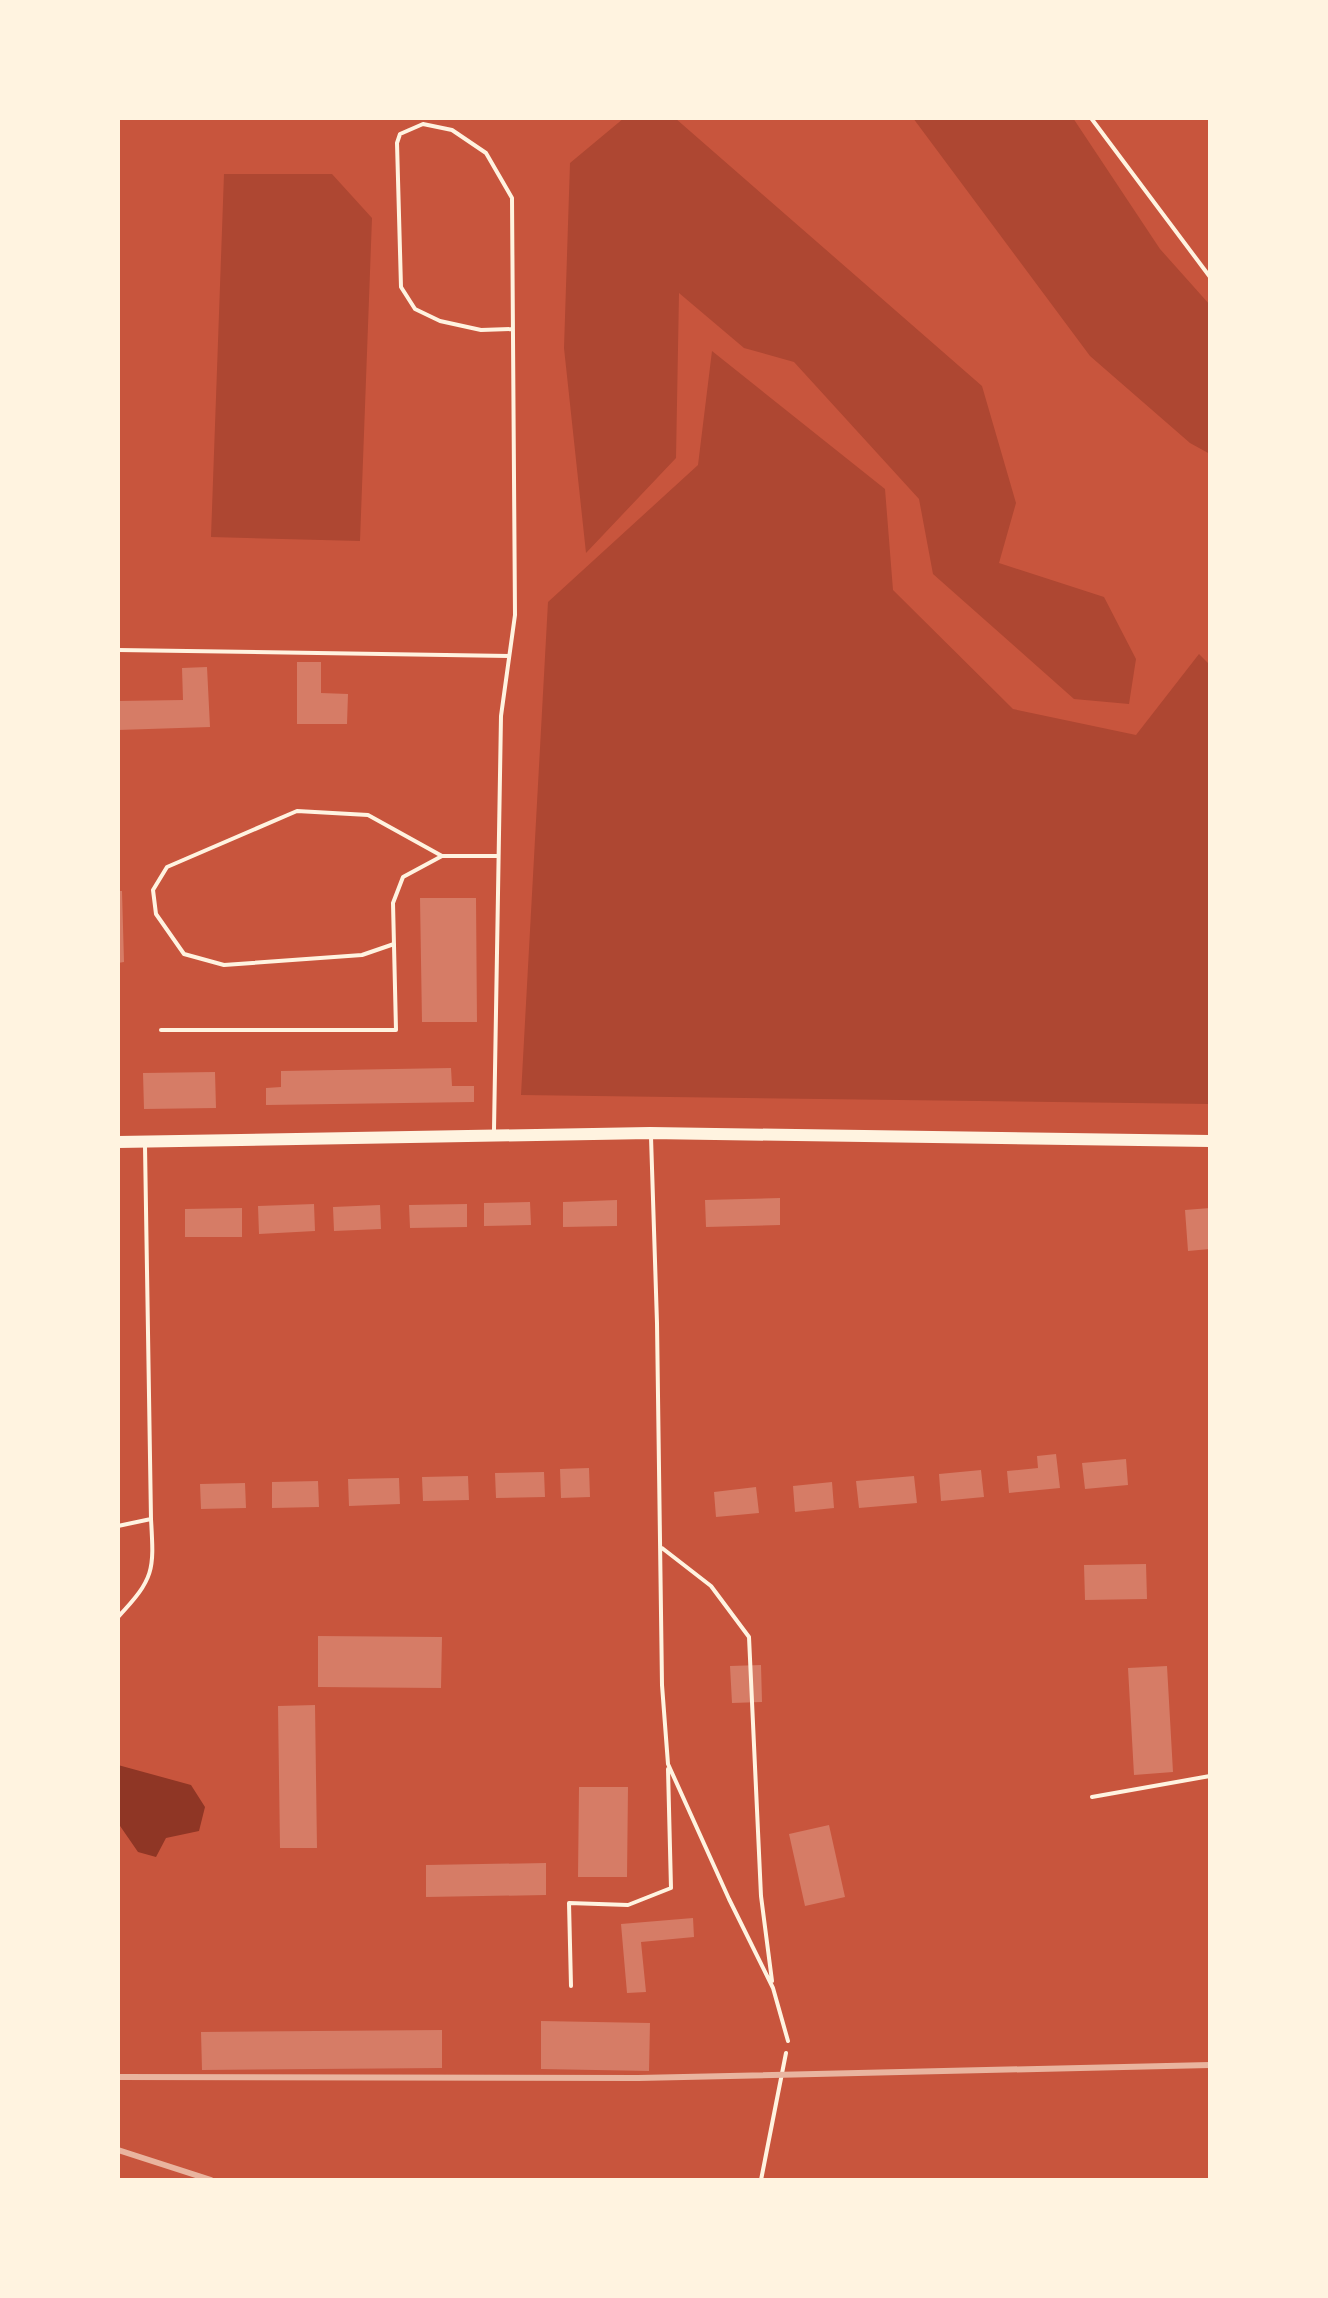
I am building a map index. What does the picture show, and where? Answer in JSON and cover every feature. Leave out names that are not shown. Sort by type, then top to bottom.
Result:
[{"type":"main road","points":[[118,1142],[650,1132],[1210,1141]]},
{"type":"lane","points":[[494,1135],[501,716],[515,615],[513,330],[512,198],[486,152],[452,130],[423,124],[400,134],[397,143],[401,287],[415,309],[440,321],[480,330],[513,330]]},
{"type":"lane","points":[[118,650],[509,656]]},
{"type":"lane","points":[[394,944],[362,955],[224,965],[184,954],[156,914],[152,890],[167,867],[297,811],[368,815],[442,856]]},
{"type":"lane","points":[[161,1030],[396,1030],[393,903],[403,877],[442,856],[497,856]]},
{"type":"lane","points":[[572,1986],[569,1903],[628,1905],[671,1888],[662,1685],[650,1132]]},
{"type":"lane","points":[[118,1617],[154,1568],[145,1142]]},
{"type":"lane","points":[[118,1526],[151,1519]]},
{"type":"lane","points":[[662,1548],[711,1586],[749,1637],[761,1896],[773,1988],[788,2041]]},
{"type":"lane","points":[[668,1764],[773,1988]]},
{"type":"lane","points":[[1092,1797],[1210,1776]]},
{"type":"path","points":[[1092,118],[1210,277]]},
{"type":"path","points":[[762,2180],[788,2041]]},
{"type":"shaded area","points":[[624,118],[675,118],[982,386],[1016,503],[999,563],[1104,597],[1136,659],[1129,704],[1074,699],[933,574],[919,499],[794,362],[744,348],[679,293],[676,458],[586,553],[564,348],[570,163]]},
{"type":"shaded area","points":[[913,118],[1073,118],[1160,249],[1210,305],[1210,454],[1190,443],[1090,356]]},
{"type":"shaded area","points":[[224,174],[332,174],[372,218],[360,541],[211,537]]},
{"type":"shaded area","points":[[712,351],[885,489],[893,590],[1013,709],[1136,735],[1199,654],[1210,665],[1210,1104],[521,1095],[548,602],[698,465]]},
{"type":"shaded area","points":[[118,1765],[191,1785],[205,1807],[199,1831],[166,1838],[156,1857],[138,1852],[118,1823]]},
{"type":"building","points":[[297,662],[321,662],[321,693],[348,694],[347,724],[297,724]]},
{"type":"building","points":[[207,667],[210,727],[118,730],[118,701],[183,700],[182,668]]},
{"type":"building","points":[[118,891],[122,891],[124,962],[118,963]]},
{"type":"building","points":[[420,898],[476,898],[477,1022],[422,1022]]},
{"type":"building","points":[[451,1068],[452,1086],[474,1086],[474,1102],[266,1105],[266,1088],[281,1087],[281,1071]]},
{"type":"building","points":[[215,1072],[216,1108],[144,1109],[143,1073]]},
{"type":"building","points":[[780,1198],[780,1225],[706,1227],[705,1200]]},
{"type":"building","points":[[617,1200],[617,1226],[563,1227],[563,1202]]},
{"type":"building","points":[[530,1202],[531,1225],[484,1226],[484,1203]]},
{"type":"building","points":[[314,1204],[315,1231],[259,1234],[258,1206]]},
{"type":"building","points":[[467,1204],[467,1227],[410,1228],[409,1205]]},
{"type":"building","points":[[380,1205],[381,1229],[334,1231],[333,1207]]},
{"type":"building","points":[[242,1208],[242,1237],[185,1237],[185,1209]]},
{"type":"building","points":[[1210,1208],[1210,1249],[1188,1251],[1185,1210]]},
{"type":"building","points":[[1056,1454],[1060,1488],[1009,1493],[1007,1471],[1038,1468],[1037,1456]]},
{"type":"building","points":[[1126,1459],[1128,1485],[1085,1489],[1082,1463]]},
{"type":"building","points":[[589,1468],[590,1497],[561,1498],[560,1469]]},
{"type":"building","points":[[981,1470],[984,1497],[941,1501],[939,1474]]},
{"type":"building","points":[[544,1472],[545,1497],[496,1498],[495,1473]]},
{"type":"building","points":[[468,1476],[469,1500],[423,1501],[422,1477]]},
{"type":"building","points":[[914,1476],[917,1503],[859,1508],[856,1481]]},
{"type":"building","points":[[399,1478],[400,1504],[349,1506],[348,1479]]},
{"type":"building","points":[[318,1481],[319,1507],[272,1508],[272,1482]]},
{"type":"building","points":[[832,1482],[834,1508],[795,1512],[793,1486]]},
{"type":"building","points":[[245,1483],[246,1508],[201,1509],[200,1484]]},
{"type":"building","points":[[756,1487],[759,1513],[716,1517],[714,1492]]},
{"type":"building","points":[[1146,1564],[1147,1599],[1085,1600],[1084,1565]]},
{"type":"building","points":[[318,1636],[442,1637],[441,1688],[318,1687]]},
{"type":"building","points":[[761,1665],[762,1702],[732,1703],[730,1666]]},
{"type":"building","points":[[1167,1666],[1173,1772],[1134,1775],[1128,1668]]},
{"type":"building","points":[[315,1705],[317,1848],[280,1848],[278,1706]]},
{"type":"building","points":[[579,1787],[628,1787],[627,1877],[578,1877]]},
{"type":"building","points":[[829,1825],[845,1897],[805,1906],[789,1834]]},
{"type":"building","points":[[546,1863],[546,1895],[426,1897],[426,1865]]},
{"type":"building","points":[[693,1918],[694,1937],[641,1942],[646,1992],[627,1993],[621,1924]]},
{"type":"building","points":[[541,2021],[650,2023],[649,2071],[541,2069]]},
{"type":"building","points":[[442,2030],[442,2068],[202,2070],[201,2032]]},
{"type":"railway","points":[[118,2077],[638,2078],[1210,2065]]},
{"type":"railway","points":[[118,2150],[211,2180]]}]
